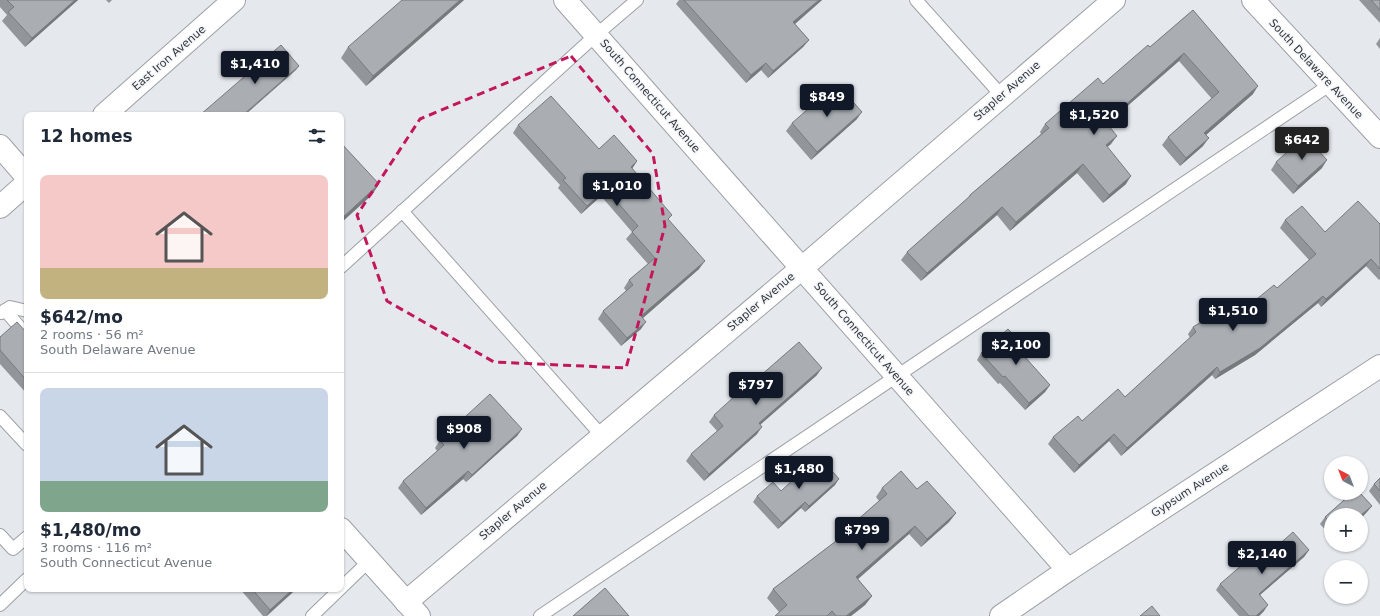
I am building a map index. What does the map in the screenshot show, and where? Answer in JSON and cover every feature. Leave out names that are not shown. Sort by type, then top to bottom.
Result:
[{"type":"street","name":"East Iron Avenue","points":[[107,112],[234,0]]},
{"type":"street","name":"South Connecticut Avenue","points":[[565,0],[1068,570]]},
{"type":"street","name":"Stapler Avenue","points":[[413,609],[602,436],[802,268],[1114,0]]},
{"type":"street","name":"South Delaware Avenue","points":[[1253,0],[1380,137]]},
{"type":"street","points":[[0,146],[24,174]]},
{"type":"street","points":[[0,207],[24,186]]},
{"type":"street","name":"Gypsum Avenue","points":[[1008,614],[1068,570],[1377,373]]},
{"type":"street","points":[[344,532],[413,609]]},
{"type":"lane","points":[[344,264],[596,35],[637,0]]},
{"type":"lane","points":[[916,0],[1002,96]]},
{"type":"lane","points":[[540,616],[1331,84]]},
{"type":"lane","points":[[402,211],[602,436]]},
{"type":"lane","points":[[24,310],[10,307],[2,312],[24,333]]},
{"type":"lane","points":[[2,418],[24,430]]},
{"type":"lane","points":[[2,418],[24,442]]},
{"type":"lane","points":[[0,535],[13,549],[24,540]]},
{"type":"lane","points":[[344,584],[369,561]]},
{"type":"lane","points":[[0,605],[24,582]]},
{"type":"lane","points":[[312,616],[336,592]]},
{"type":"highlighted area","points":[[571,56],[653,154],[665,226],[626,368],[494,362],[387,301],[357,215],[420,119]]},
{"type":"building","points":[[7,0],[75,0],[32,38],[8,12],[14,7]]},
{"type":"building","points":[[402,0],[460,0],[373,76],[348,47]]},
{"type":"building","points":[[684,0],[819,0],[793,22],[809,40],[773,71],[766,63],[751,75]]},
{"type":"building","points":[[1371,0],[1380,0],[1380,10]]},
{"type":"building","points":[[1193,10],[1258,86],[1204,133],[1209,138],[1186,158],[1168,137],[1219,92],[1184,53],[1123,107],[1125,110],[1108,125],[1117,136],[1106,145],[1131,176],[1109,195],[1083,164],[1016,222],[1002,207],[927,273],[907,252],[970,195],[1049,128],[1045,124],[1098,78],[1103,84],[1148,45],[1150,47]]},
{"type":"building","points":[[281,45],[299,66],[246,112],[203,112]]},
{"type":"building","points":[[837,84],[862,112],[817,152],[792,123]]},
{"type":"building","points":[[551,96],[599,149],[614,135],[637,161],[631,167],[672,215],[668,219],[705,261],[641,316],[646,322],[627,338],[603,311],[633,285],[629,280],[655,258],[632,232],[638,226],[606,189],[587,206],[563,180],[566,178],[518,125]]},
{"type":"building","points":[[1305,136],[1327,160],[1298,186],[1276,162]]},
{"type":"building","points":[[344,146],[379,184],[344,216]]},
{"type":"building","points":[[1358,201],[1380,224],[1380,269],[1371,259],[1326,299],[1323,296],[1260,348],[1220,372],[1217,367],[1127,448],[1114,434],[1079,465],[1053,437],[1078,416],[1082,421],[1118,389],[1125,397],[1196,332],[1193,327],[1224,308],[1231,320],[1274,285],[1277,288],[1316,254],[1285,220],[1302,206],[1325,232]]},
{"type":"building","points":[[17,322],[24,330],[24,378],[0,350],[0,337]]},
{"type":"building","points":[[1008,329],[1030,353],[1025,357],[1050,385],[1029,403],[1005,376],[1003,377],[981,353]]},
{"type":"building","points":[[799,342],[822,368],[759,423],[762,427],[709,474],[691,454],[723,426],[714,415]]},
{"type":"building","points":[[490,394],[522,429],[472,475],[468,471],[426,508],[403,481],[444,445],[440,440]]},
{"type":"building","points":[[819,456],[839,479],[809,506],[805,502],[782,523],[757,496],[773,482],[781,491]]},
{"type":"building","points":[[901,471],[917,489],[927,481],[956,513],[927,539],[915,526],[856,577],[872,596],[846,616],[836,616],[832,611],[827,616],[775,616],[787,605],[773,589],[840,538],[839,536],[887,494],[882,488]]},
{"type":"building","points":[[1380,478],[1380,491],[1374,484]]},
{"type":"building","points":[[1344,500],[1366,500],[1372,506],[1368,509],[1368,508],[1335,508]]},
{"type":"building","points":[[1293,532],[1309,550],[1259,594],[1268,605],[1256,616],[1249,616],[1220,584],[1250,558],[1256,565]]},
{"type":"building","points":[[605,588],[629,616],[573,616]]},
{"type":"building","points":[[255,592],[290,592],[270,610]]},
{"type":"building","points":[[1152,606],[1160,616],[1140,616]]}]
